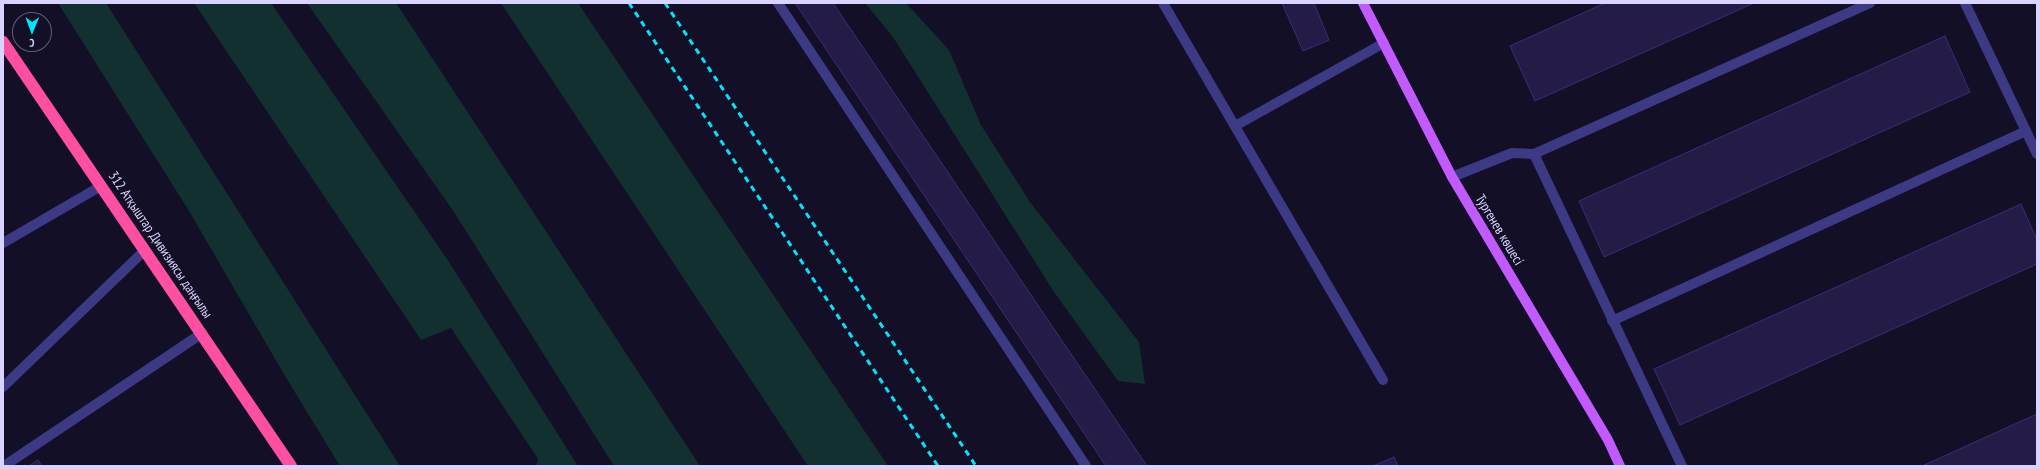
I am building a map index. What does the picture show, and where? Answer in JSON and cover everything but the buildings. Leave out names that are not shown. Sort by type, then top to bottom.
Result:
[{"type":"highway","name":"312 Атқыштар Дивизиясы даңғылы","points":[[4,45],[291,466]]},
{"type":"main road","name":"Тургенев көшесі","points":[[1363,3],[1452,177],[1608,440],[1620,466]]},
{"type":"lane","points":[[778,3],[1086,466]]},
{"type":"lane","points":[[1163,3],[1383,380]]},
{"type":"lane","points":[[1452,177],[1512,153],[1534,154],[1870,3]]},
{"type":"lane","points":[[1965,3],[2037,154]]},
{"type":"lane","points":[[1235,126],[1384,43]]},
{"type":"lane","points":[[1612,321],[2026,132]]},
{"type":"lane","points":[[1534,154],[1682,466]]},
{"type":"lane","points":[[3,243],[101,186]]},
{"type":"lane","points":[[3,387],[145,250]]},
{"type":"lane","points":[[4,466],[201,334]]},
{"type":"green space","points":[[58,3],[106,3],[400,466],[340,466],[285,376],[189,211]]},
{"type":"green space","points":[[194,3],[271,3],[447,259],[578,466],[536,466],[538,459],[451,328],[421,340]]},
{"type":"green space","points":[[307,3],[396,3],[700,466],[614,466],[454,212]]},
{"type":"green space","points":[[501,3],[578,3],[888,466],[808,466]]},
{"type":"green space","points":[[865,3],[906,3],[949,50],[981,125],[1030,202],[1139,342],[1145,384],[1118,381],[1054,292],[893,37]]},
{"type":"railway","points":[[629,3],[938,466]]},
{"type":"railway","points":[[665,3],[976,466]]}]
